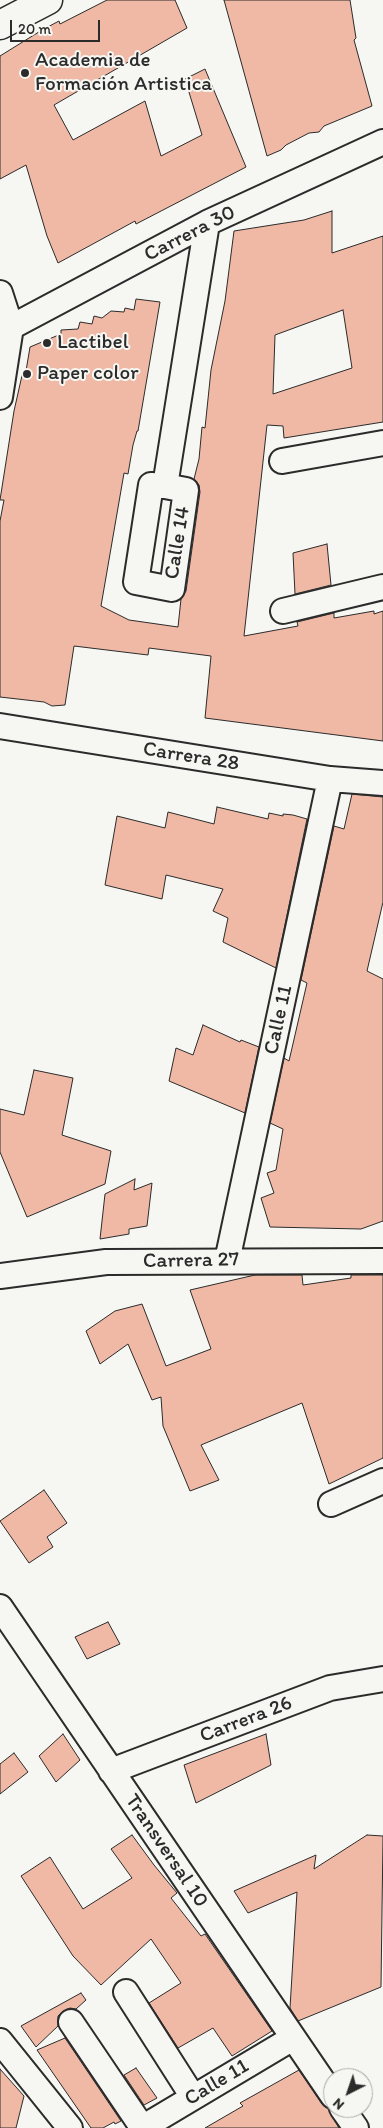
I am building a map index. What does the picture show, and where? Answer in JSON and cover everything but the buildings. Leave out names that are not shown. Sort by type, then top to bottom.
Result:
[{"type":"highway","points":[[0,25],[48,0]]},
{"type":"street","name":"Carrera 30","points":[[6,330],[207,224],[383,142]]},
{"type":"street","name":"Calle 14","points":[[165,486],[207,224]]},
{"type":"street","points":[[0,293],[6,330],[0,397]]},
{"type":"street","points":[[282,461],[383,443]]},
{"type":"street","points":[[282,611],[383,587]]},
{"type":"street","name":"Carrera 28","points":[[0,726],[330,779],[383,783]]},
{"type":"street","name":"Calle 11","points":[[227,1261],[330,779]]},
{"type":"street","name":"Carrera 27","points":[[0,1276],[106,1262],[383,1261]]},
{"type":"street","points":[[331,1504],[383,1481]]},
{"type":"street","name":"Transversal 10","points":[[0,1607],[323,2082]]},
{"type":"street","name":"Carrera 26","points":[[111,1771],[330,1688],[383,1679]]},
{"type":"street","points":[[126,1992],[193,2097]]},
{"type":"street","points":[[71,2022],[142,2128]]},
{"type":"street","name":"Calle 11","points":[[142,2128],[293,2038]]},
{"type":"street","points":[[0,2041],[70,2128]]},
{"type":"place","name":"Academia de Formación Artistica","points":[[25,73]]},
{"type":"place","name":"Lactibel","points":[[47,343]]},
{"type":"place","name":"Paper color","points":[[27,374]]}]
